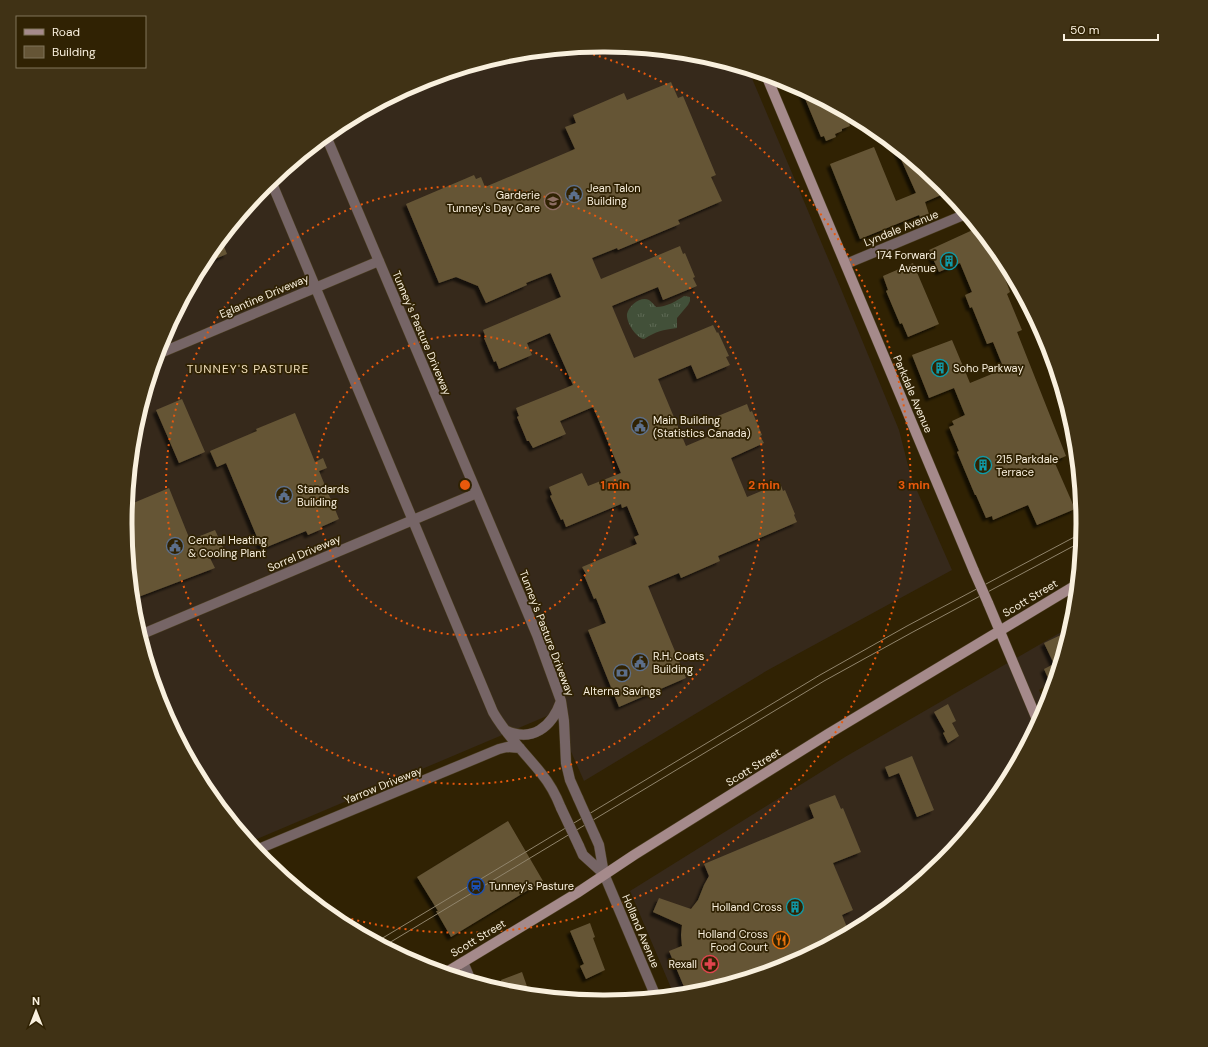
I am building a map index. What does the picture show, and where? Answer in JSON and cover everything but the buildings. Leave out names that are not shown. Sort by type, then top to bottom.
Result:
[{"type":"main road","name":"Parkdale Avenue","points":[[769,82],[1035,715]]},
{"type":"main road","name":"Scott Street","points":[[451,970],[577,893],[604,874],[828,734],[1070,588]]},
{"type":"street","name":"Tunney's Pasture Driveway","points":[[328,141],[537,635],[562,701],[566,763],[570,780],[599,845],[604,874]]},
{"type":"street","points":[[274,187],[493,712],[503,729],[542,774],[554,792],[583,855],[604,874]]},
{"type":"street","name":"Lyndale Avenue","points":[[846,264],[961,216]]},
{"type":"street","name":"Eglantine Driveway","points":[[165,351],[379,261]]},
{"type":"street","name":"Sorrel Driveway","points":[[146,632],[477,493]]},
{"type":"street","points":[[503,729],[520,735],[538,731],[544,728],[553,719],[562,701]]},
{"type":"street","name":"Yarrow Driveway","points":[[262,847],[499,749],[507,747],[520,748]]},
{"type":"street","name":"Holland Avenue","points":[[604,874],[654,992]]},
{"type":"street","points":[[463,962],[469,975]]},
{"type":"shaded area","name":"Tunney's Pasture","points":[[604,52],[635,53],[666,56],[726,68],[751,75],[899,430],[911,477],[952,570],[768,670],[584,781],[554,713],[255,840],[230,811],[212,785],[181,732],[168,704],[149,646],[137,585],[132,524],[137,462],[149,401],[168,343],[181,315],[212,262],[230,236],[271,190],[293,169],[342,131],[368,115],[395,101],[452,77],[512,61],[542,56]]},
{"type":"shaded area","points":[[1062,631],[1046,686],[1039,690],[1042,698],[1040,704],[1012,759],[978,811],[937,857],[915,878],[866,916],[813,946],[756,970],[726,979],[672,990],[630,891],[845,757]]},
{"type":"green space","points":[[684,296],[690,297],[690,301],[677,318],[677,328],[660,331],[644,339],[638,336],[632,329],[628,321],[627,314],[630,307],[639,300],[649,300],[656,307],[660,307]]},
{"type":"tram line","points":[[381,939],[820,675],[907,626],[1075,537]]},
{"type":"tram line","points":[[389,943],[824,681],[1075,545]]},
{"type":"place","name":"Jean Talon Building","points":[[574,194]]},
{"type":"place","name":"Garderie Tunney's Day Care","points":[[553,201]]},
{"type":"place","name":"174 Forward Avenue","points":[[949,261]]},
{"type":"place","name":"Soho Parkway","points":[[940,368]]},
{"type":"place","name":"Main Building (Statistics Canada)","points":[[640,426]]},
{"type":"place","name":"215 Parkdale Terrace","points":[[983,465]]},
{"type":"place","name":"Standards Building","points":[[284,495]]},
{"type":"place","name":"Central Heating & Cooling Plant","points":[[175,546]]},
{"type":"place","name":"R.H. Coats Building","points":[[640,662]]},
{"type":"place","name":"Alterna Savings","points":[[622,673]]},
{"type":"place","name":"Tunney's Pasture","points":[[476,886]]},
{"type":"place","name":"Holland Cross","points":[[795,907]]},
{"type":"place","name":"Holland Cross Food Court","points":[[781,940]]},
{"type":"place","name":"Rexall","points":[[710,964]]},
{"type":"district","name":"TUNNEY'S PASTURE","points":[[248,369]]}]
